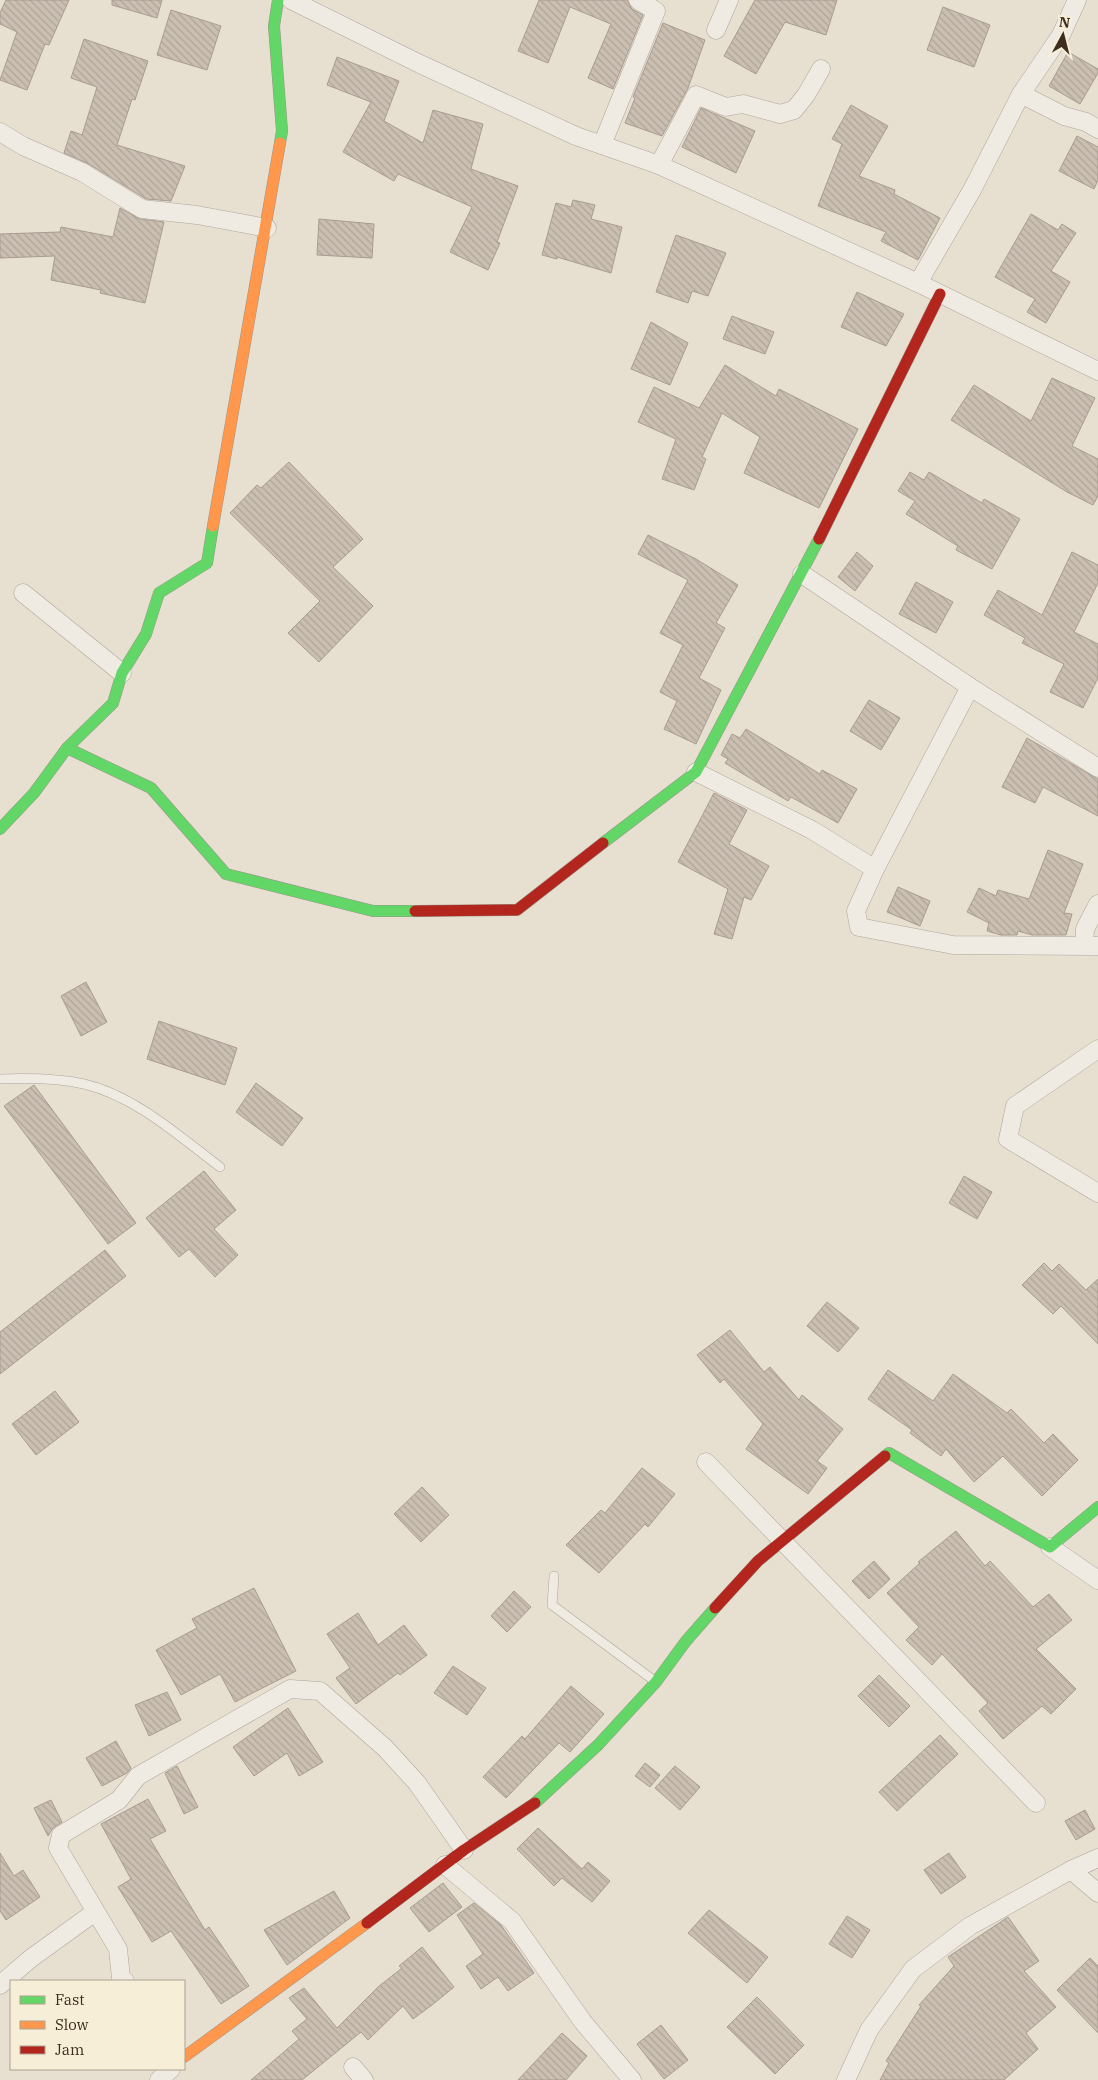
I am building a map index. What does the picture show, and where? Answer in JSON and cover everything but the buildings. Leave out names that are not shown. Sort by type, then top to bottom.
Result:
[{"type":"street","points":[[0,829],[34,792],[67,748],[113,702],[122,673],[146,634],[159,593],[207,563],[229,424],[267,228],[282,131],[274,26],[278,0]]},
{"type":"street","points":[[291,0],[420,64],[576,136],[659,165],[918,283],[1098,371]]},
{"type":"street","points":[[602,145],[656,11],[638,0]]},
{"type":"street","points":[[716,30],[729,0]]},
{"type":"street","points":[[918,283],[972,190],[1021,94],[1061,34],[1077,0]]},
{"type":"street","points":[[659,165],[696,95],[726,107],[743,104],[780,114],[794,110],[806,95],[821,69]]},
{"type":"street","points":[[1021,94],[1064,116],[1086,122],[1098,130]]},
{"type":"street","points":[[0,132],[23,146],[82,172],[142,209],[197,215],[267,228]]},
{"type":"street","points":[[67,748],[151,788],[226,874],[373,911],[517,910],[696,772],[802,574],[940,294]]},
{"type":"street","points":[[802,574],[970,687],[1098,768]]},
{"type":"street","points":[[23,593],[122,673]]},
{"type":"street","points":[[970,687],[875,869],[856,911],[859,927],[953,945],[1091,946],[1085,929],[1098,904]]},
{"type":"street","points":[[696,772],[812,830],[875,869]]},
{"type":"street","points":[[1098,1049],[1015,1106],[1008,1140],[1098,1193]]},
{"type":"street","points":[[185,2054],[256,2006],[464,1850],[533,1805],[598,1745],[656,1682],[686,1641],[758,1561],[889,1452],[1050,1547],[1098,1580]]},
{"type":"street","points":[[706,1462],[1036,1803]]},
{"type":"street","points":[[1050,1547],[1098,1507]]},
{"type":"street","points":[[123,1980],[118,1949],[58,1848],[61,1835],[119,1800],[138,1776],[290,1689],[320,1692],[385,1748],[417,1783],[464,1850]]},
{"type":"street","points":[[846,2080],[869,2030],[913,1969],[970,1926],[1070,1870],[1098,1858]]},
{"type":"street","points":[[445,1865],[512,1921],[583,2022],[632,2080]]},
{"type":"street","points":[[1070,1870],[1098,1893]]},
{"type":"street","points":[[0,1984],[30,1959],[95,1912]]},
{"type":"street","points":[[159,2080],[170,2070]]},
{"type":"lane","points":[[0,1078],[65,1081],[85,1084],[131,1104],[170,1129],[220,1167]]},
{"type":"lane","points":[[554,1576],[552,1605],[656,1682]]},
{"type":"traffic: fast","points":[[278,0],[274,26],[282,131],[280,143]]},
{"type":"traffic: fast","points":[[0,829],[34,793],[67,748],[113,703],[122,673],[146,634],[159,593],[207,563],[213,526]]},
{"type":"traffic: fast","points":[[603,843],[696,772],[819,539]]},
{"type":"traffic: fast","points":[[67,748],[151,788],[226,874],[373,911],[415,911]]},
{"type":"traffic: fast","points":[[885,1456],[889,1453],[1050,1547],[1098,1507]]},
{"type":"traffic: fast","points":[[535,1803],[598,1745],[656,1682],[686,1641],[715,1608]]},
{"type":"traffic: slow","points":[[213,526],[280,143]]},
{"type":"traffic: slow","points":[[185,2056],[367,1923]]},
{"type":"traffic: jam","points":[[819,539],[940,294]]},
{"type":"traffic: jam","points":[[415,911],[517,910],[603,843]]},
{"type":"traffic: jam","points":[[715,1608],[758,1561],[885,1456]]},
{"type":"traffic: jam","points":[[367,1923],[464,1850],[535,1803]]}]
